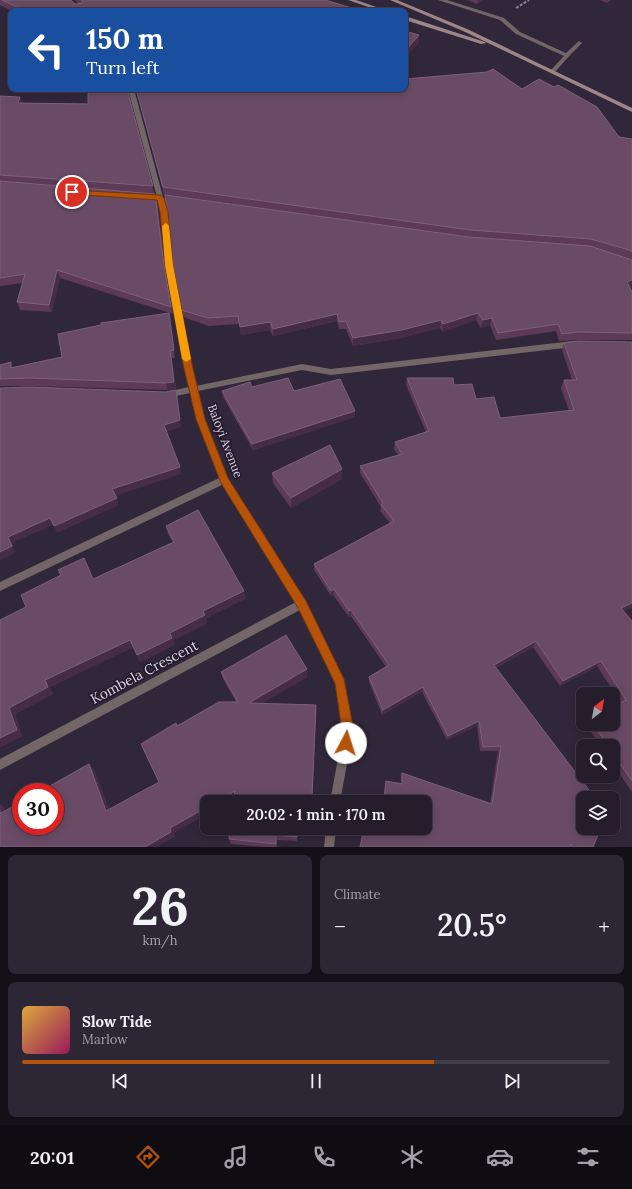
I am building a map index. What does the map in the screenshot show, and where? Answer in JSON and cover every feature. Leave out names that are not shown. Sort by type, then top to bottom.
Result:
[{"type":"main road","points":[[351,0],[376,8]]},
{"type":"main road","points":[[393,0],[465,30],[505,50],[553,70],[632,110]]},
{"type":"main road","points":[[408,19],[505,50]]},
{"type":"street","points":[[441,0],[497,17],[518,33],[567,55]]},
{"type":"street","points":[[553,70],[579,43]]},
{"type":"street","name":"Baloyi Avenue","points":[[132,92],[164,198],[169,265],[187,364],[200,419],[224,480],[302,604],[340,683],[344,697],[348,731],[336,795]]},
{"type":"street","points":[[152,197],[164,198]]},
{"type":"street","points":[[155,395],[168,395],[194,391],[302,367],[331,372],[582,344]]},
{"type":"street","points":[[0,587],[224,480]]},
{"type":"street","name":"Kombela Crescent","points":[[0,765],[302,604]]},
{"type":"street","points":[[329,847],[330,835]]},
{"type":"building","points":[[2,0],[71,0],[75,4],[84,3],[81,0],[325,0],[352,8],[19,8]]},
{"type":"building","points":[[408,32],[419,35],[408,48]]},
{"type":"building","points":[[493,69],[522,89],[539,79],[554,87],[558,85],[597,107],[619,137],[632,139],[632,252],[591,239],[470,230],[163,187],[137,92],[408,92],[408,79],[487,72]]},
{"type":"building","points":[[88,92],[128,92],[153,186],[0,175],[0,96],[20,97],[18,103],[88,104]]},
{"type":"building","points":[[0,181],[155,194],[171,307],[57,270],[49,305],[17,302],[25,274],[0,278]]},
{"type":"building","points":[[165,195],[469,237],[590,246],[632,260],[632,280],[627,282],[632,292],[632,333],[578,332],[562,334],[558,324],[498,333],[492,318],[483,320],[478,313],[443,324],[441,320],[402,330],[353,338],[346,321],[339,322],[337,314],[273,329],[270,322],[240,327],[238,316],[208,318],[181,310],[172,257]]},
{"type":"building","points":[[169,313],[174,350],[170,351],[174,382],[166,383],[29,378],[0,379],[0,365],[11,362],[11,368],[62,357],[58,334],[101,325],[101,323]]},
{"type":"building","points":[[578,341],[632,342],[632,603],[621,608],[632,621],[632,781],[620,763],[620,739],[603,739],[598,731],[620,731],[620,703],[626,700],[620,691],[620,687],[618,687],[601,661],[563,681],[536,641],[494,665],[576,773],[576,783],[584,783],[590,791],[576,791],[576,835],[598,835],[593,847],[573,847],[571,844],[570,847],[360,847],[363,835],[432,835],[432,795],[385,795],[386,781],[402,784],[402,773],[492,804],[501,746],[483,747],[479,721],[448,736],[423,687],[383,710],[369,677],[389,665],[351,610],[349,611],[334,589],[331,591],[314,564],[394,521],[381,505],[383,503],[360,466],[402,454],[395,442],[429,431],[407,378],[453,378],[454,385],[472,384],[476,399],[494,397],[500,418],[574,410],[564,380],[577,380],[564,343]]},
{"type":"building","points":[[288,378],[294,391],[340,379],[355,411],[252,444],[222,391],[250,382],[252,387]]},
{"type":"building","points":[[29,387],[166,392],[176,390],[180,420],[164,425],[180,467],[112,489],[117,498],[54,526],[50,518],[8,537],[12,546],[0,552],[0,388]]},
{"type":"building","points":[[330,445],[342,469],[291,498],[272,473]]},
{"type":"building","points":[[198,510],[244,591],[203,611],[205,615],[170,633],[172,638],[137,655],[130,640],[45,680],[48,687],[9,708],[17,730],[0,738],[0,620],[26,607],[21,595],[61,575],[58,570],[84,558],[93,579],[174,542],[166,526]]},
{"type":"building","points":[[286,635],[307,669],[249,703],[316,705],[312,795],[234,795],[235,791],[228,795],[200,795],[200,811],[170,828],[171,832],[145,847],[0,847],[0,812],[1,813],[12,807],[12,835],[64,835],[64,783],[55,783],[89,764],[106,811],[159,782],[141,744],[176,723],[177,726],[219,702],[238,702],[221,672]]},
{"type":"building","points":[[229,835],[276,835],[276,844],[229,839]]},
{"type":"building","points":[[276,835],[297,835],[297,837]]},
{"type":"slow traffic","points":[[166,226],[169,265],[186,359]]},
{"type":"route","points":[[72,192],[160,198],[164,212],[169,265],[187,364],[200,419],[224,480],[302,604],[340,683],[344,697],[348,731],[346,743]]}]
